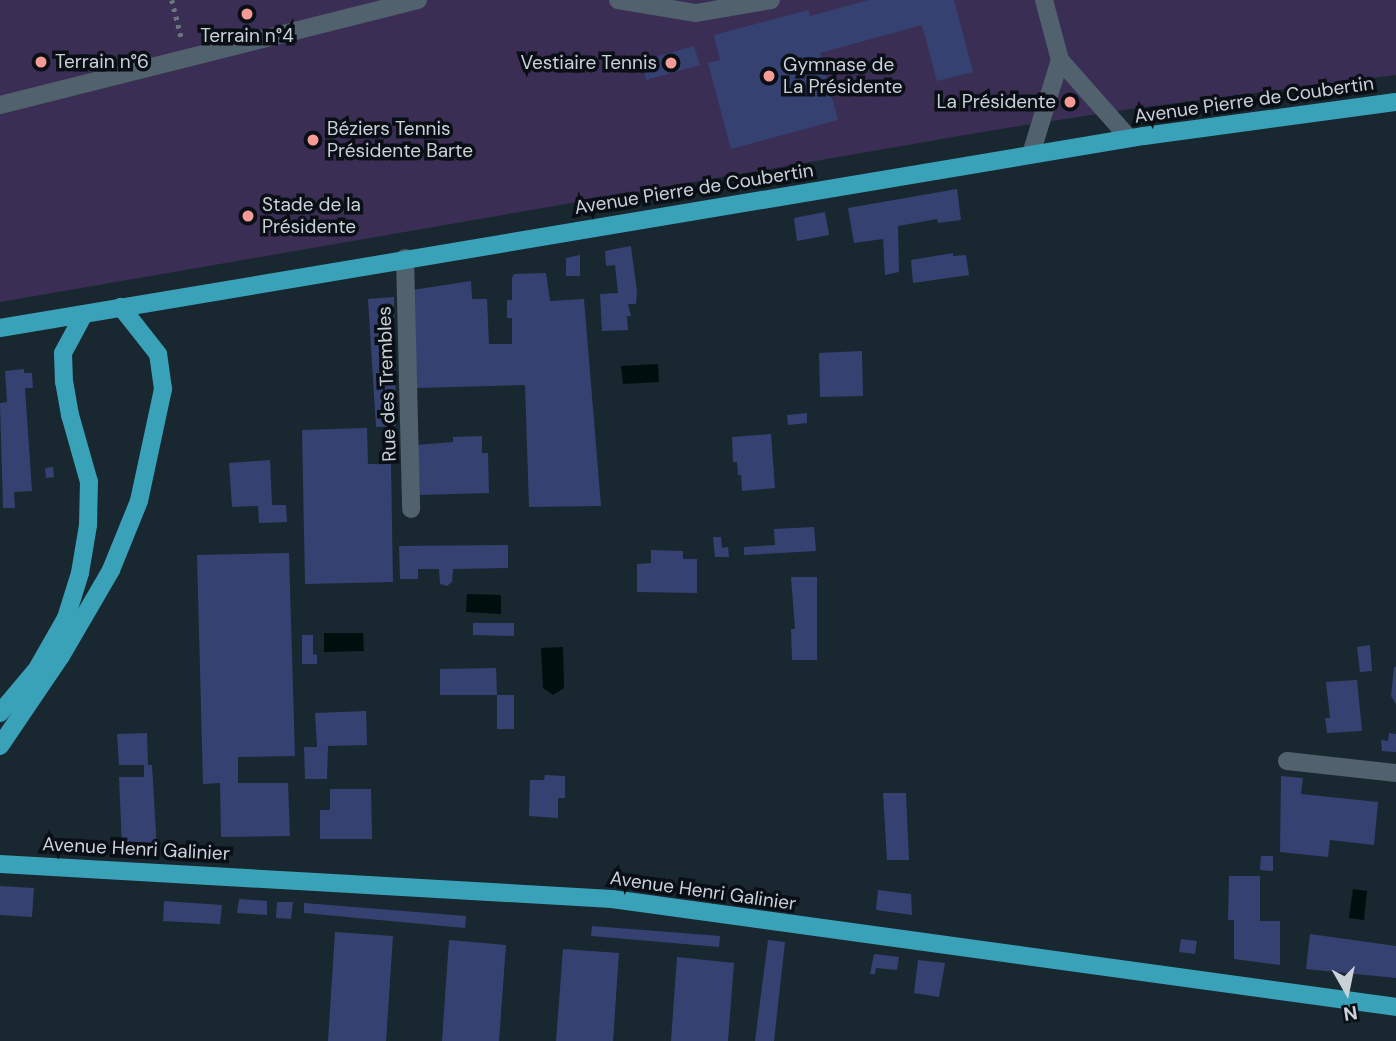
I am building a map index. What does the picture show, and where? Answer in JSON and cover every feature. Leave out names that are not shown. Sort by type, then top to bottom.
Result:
[{"type":"main road","name":"Avenue Pierre de Coubertin","points":[[4,323],[84,314],[1129,138],[1396,102]]},
{"type":"main road","points":[[0,746],[61,656],[104,581],[139,501],[163,390],[158,354],[121,307]]},
{"type":"main road","points":[[0,713],[37,669],[66,618],[80,573],[88,525],[89,482],[68,404],[63,353],[84,314]]},
{"type":"main road","name":"Avenue Henri Galinier","points":[[0,864],[612,899],[1396,1007]]},
{"type":"street","points":[[0,105],[418,0]]},
{"type":"street","points":[[618,0],[696,13],[771,0]]},
{"type":"street","points":[[1044,0],[1060,60],[1129,138]]},
{"type":"street","points":[[1031,154],[1060,60]]},
{"type":"street","name":"Rue des Trembles","points":[[405,258],[411,509]]},
{"type":"street","points":[[1287,761],[1396,773]]},
{"type":"path","points":[[172,0],[187,58]]},
{"type":"shaded area","name":"Stade de la Présidente","points":[[0,0],[1396,0],[1396,75],[1137,108],[994,130],[0,302]]},
{"type":"shaded area","points":[[658,364],[659,382],[623,384],[621,366]]},
{"type":"shaded area","points":[[467,594],[501,595],[501,614],[466,612]]},
{"type":"shaded area","points":[[324,633],[363,633],[364,651],[324,652]]},
{"type":"shaded area","points":[[563,647],[564,688],[553,695],[543,688],[541,648]]},
{"type":"shaded area","points":[[1353,889],[1367,891],[1364,920],[1349,918]]},
{"type":"building","name":"Gymnase de La Présidente","points":[[869,0],[954,0],[973,72],[937,81],[922,25],[820,53],[838,120],[731,149],[708,63],[720,60],[714,35],[808,10],[810,16]]},
{"type":"building","name":"Vestiaire Tennis","points":[[694,46],[700,65],[646,80],[642,61]]},
{"type":"building","points":[[957,189],[961,220],[938,223],[937,219],[898,226],[899,272],[885,275],[883,239],[854,243],[848,208]]},
{"type":"building","points":[[825,212],[829,235],[797,241],[794,218]]},
{"type":"building","points":[[631,246],[637,292],[636,304],[628,304],[631,316],[627,316],[628,330],[602,331],[600,294],[618,293],[615,265],[606,266],[605,251]]},
{"type":"building","points":[[953,253],[953,256],[966,255],[969,275],[913,283],[911,260]]},
{"type":"building","points":[[580,255],[580,276],[566,276],[566,258]]},
{"type":"building","points":[[546,273],[550,301],[584,299],[601,506],[529,507],[525,385],[415,388],[412,290],[471,281],[472,299],[487,299],[489,344],[512,344],[512,318],[507,318],[507,300],[512,300],[512,278],[514,274]]},
{"type":"building","points":[[394,297],[396,426],[376,427],[368,299]]},
{"type":"building","points":[[862,351],[863,396],[820,397],[819,353]]},
{"type":"building","points":[[24,369],[24,373],[32,373],[33,388],[25,388],[32,491],[14,492],[15,508],[3,508],[0,403],[7,402],[5,371]]},
{"type":"building","points":[[807,413],[807,423],[788,425],[787,415]]},
{"type":"building","points":[[367,428],[368,464],[391,464],[393,582],[305,584],[302,430]]},
{"type":"building","points":[[771,434],[775,488],[742,491],[737,462],[733,462],[732,437]]},
{"type":"building","points":[[482,436],[482,453],[488,453],[489,493],[418,495],[416,445],[453,442],[453,437]]},
{"type":"building","points":[[270,460],[272,505],[286,505],[287,522],[259,523],[258,506],[232,507],[229,463]]},
{"type":"building","points":[[53,467],[54,477],[46,478],[45,468]]},
{"type":"building","points":[[814,527],[816,551],[744,555],[744,547],[775,545],[774,529]]},
{"type":"building","points":[[713,537],[721,537],[722,548],[728,547],[729,557],[715,557]]},
{"type":"building","points":[[508,545],[508,568],[453,569],[452,582],[447,586],[440,584],[439,569],[418,569],[418,579],[400,579],[399,546]]},
{"type":"building","points":[[651,550],[683,551],[683,559],[697,559],[697,593],[637,592],[637,564],[651,563]]},
{"type":"building","points":[[289,553],[295,756],[238,757],[238,783],[288,783],[290,836],[221,837],[220,783],[203,784],[197,555]]},
{"type":"building","points":[[791,577],[817,577],[817,660],[792,660],[791,629],[795,629]]},
{"type":"building","points":[[473,623],[514,623],[514,636],[473,635]]},
{"type":"building","points":[[302,635],[313,635],[313,654],[317,655],[317,664],[302,664]]},
{"type":"building","points":[[1370,645],[1372,671],[1360,672],[1357,647]]},
{"type":"building","points":[[1396,667],[1396,704],[1391,696]]},
{"type":"building","points":[[496,668],[497,695],[440,695],[440,669]]},
{"type":"building","points":[[1357,680],[1362,731],[1327,733],[1325,718],[1330,718],[1326,682]]},
{"type":"building","points":[[497,695],[514,695],[514,729],[497,729]]},
{"type":"building","points":[[366,711],[367,745],[328,746],[327,779],[305,779],[304,747],[317,747],[315,713]]},
{"type":"building","points":[[147,733],[148,765],[152,765],[157,850],[122,848],[119,777],[144,777],[144,765],[119,765],[117,734]]},
{"type":"building","points":[[1389,733],[1396,734],[1396,752],[1382,751],[1381,740],[1388,741]]},
{"type":"building","points":[[545,775],[565,776],[565,798],[558,798],[558,818],[529,816],[530,780],[544,780]]},
{"type":"building","points":[[1281,776],[1303,778],[1301,794],[1378,802],[1374,845],[1330,840],[1328,857],[1280,852]]},
{"type":"building","points":[[330,789],[371,789],[372,839],[320,839],[320,810],[330,810]]},
{"type":"building","points":[[883,793],[906,793],[909,860],[887,860]]},
{"type":"building","points":[[1261,856],[1273,856],[1273,871],[1260,870]]},
{"type":"building","points":[[1229,876],[1260,876],[1260,921],[1280,921],[1280,965],[1234,959],[1234,920],[1228,920]]},
{"type":"building","points":[[0,886],[34,888],[32,917],[0,915]]},
{"type":"building","points":[[878,890],[911,894],[912,915],[876,910]]},
{"type":"building","points":[[239,899],[267,901],[267,915],[237,913]]},
{"type":"building","points":[[164,901],[222,905],[220,924],[163,921]]},
{"type":"building","points":[[277,902],[293,902],[291,919],[276,918]]},
{"type":"building","points":[[304,903],[466,916],[465,928],[304,913]]},
{"type":"building","points":[[592,926],[720,936],[719,947],[591,936]]},
{"type":"building","points":[[335,932],[393,936],[386,1041],[328,1041]]},
{"type":"building","points":[[1310,934],[1396,946],[1396,978],[1306,969]]},
{"type":"building","points":[[1181,939],[1197,941],[1195,954],[1179,952]]},
{"type":"building","points":[[449,940],[506,945],[499,1041],[442,1041]]},
{"type":"building","points":[[768,940],[785,942],[774,1041],[755,1041]]},
{"type":"building","points":[[563,949],[619,953],[613,1041],[556,1041]]},
{"type":"building","points":[[874,954],[899,957],[897,970],[876,968],[875,974],[870,974]]},
{"type":"building","points":[[677,957],[734,963],[728,1041],[671,1041]]},
{"type":"building","points":[[918,960],[945,963],[939,997],[914,993]]},
{"type":"place","name":"Terrain n°4","points":[[247,14]]},
{"type":"place","name":"Terrain n°6","points":[[41,62]]},
{"type":"place","name":"Vestiaire Tennis","points":[[671,63]]},
{"type":"place","name":"Gymnase de La Présidente","points":[[769,76]]},
{"type":"place","name":"La Présidente","points":[[1070,102]]},
{"type":"place","name":"Béziers Tennis Présidente Barte","points":[[313,140]]},
{"type":"place","name":"Stade de la Présidente","points":[[248,216]]}]
